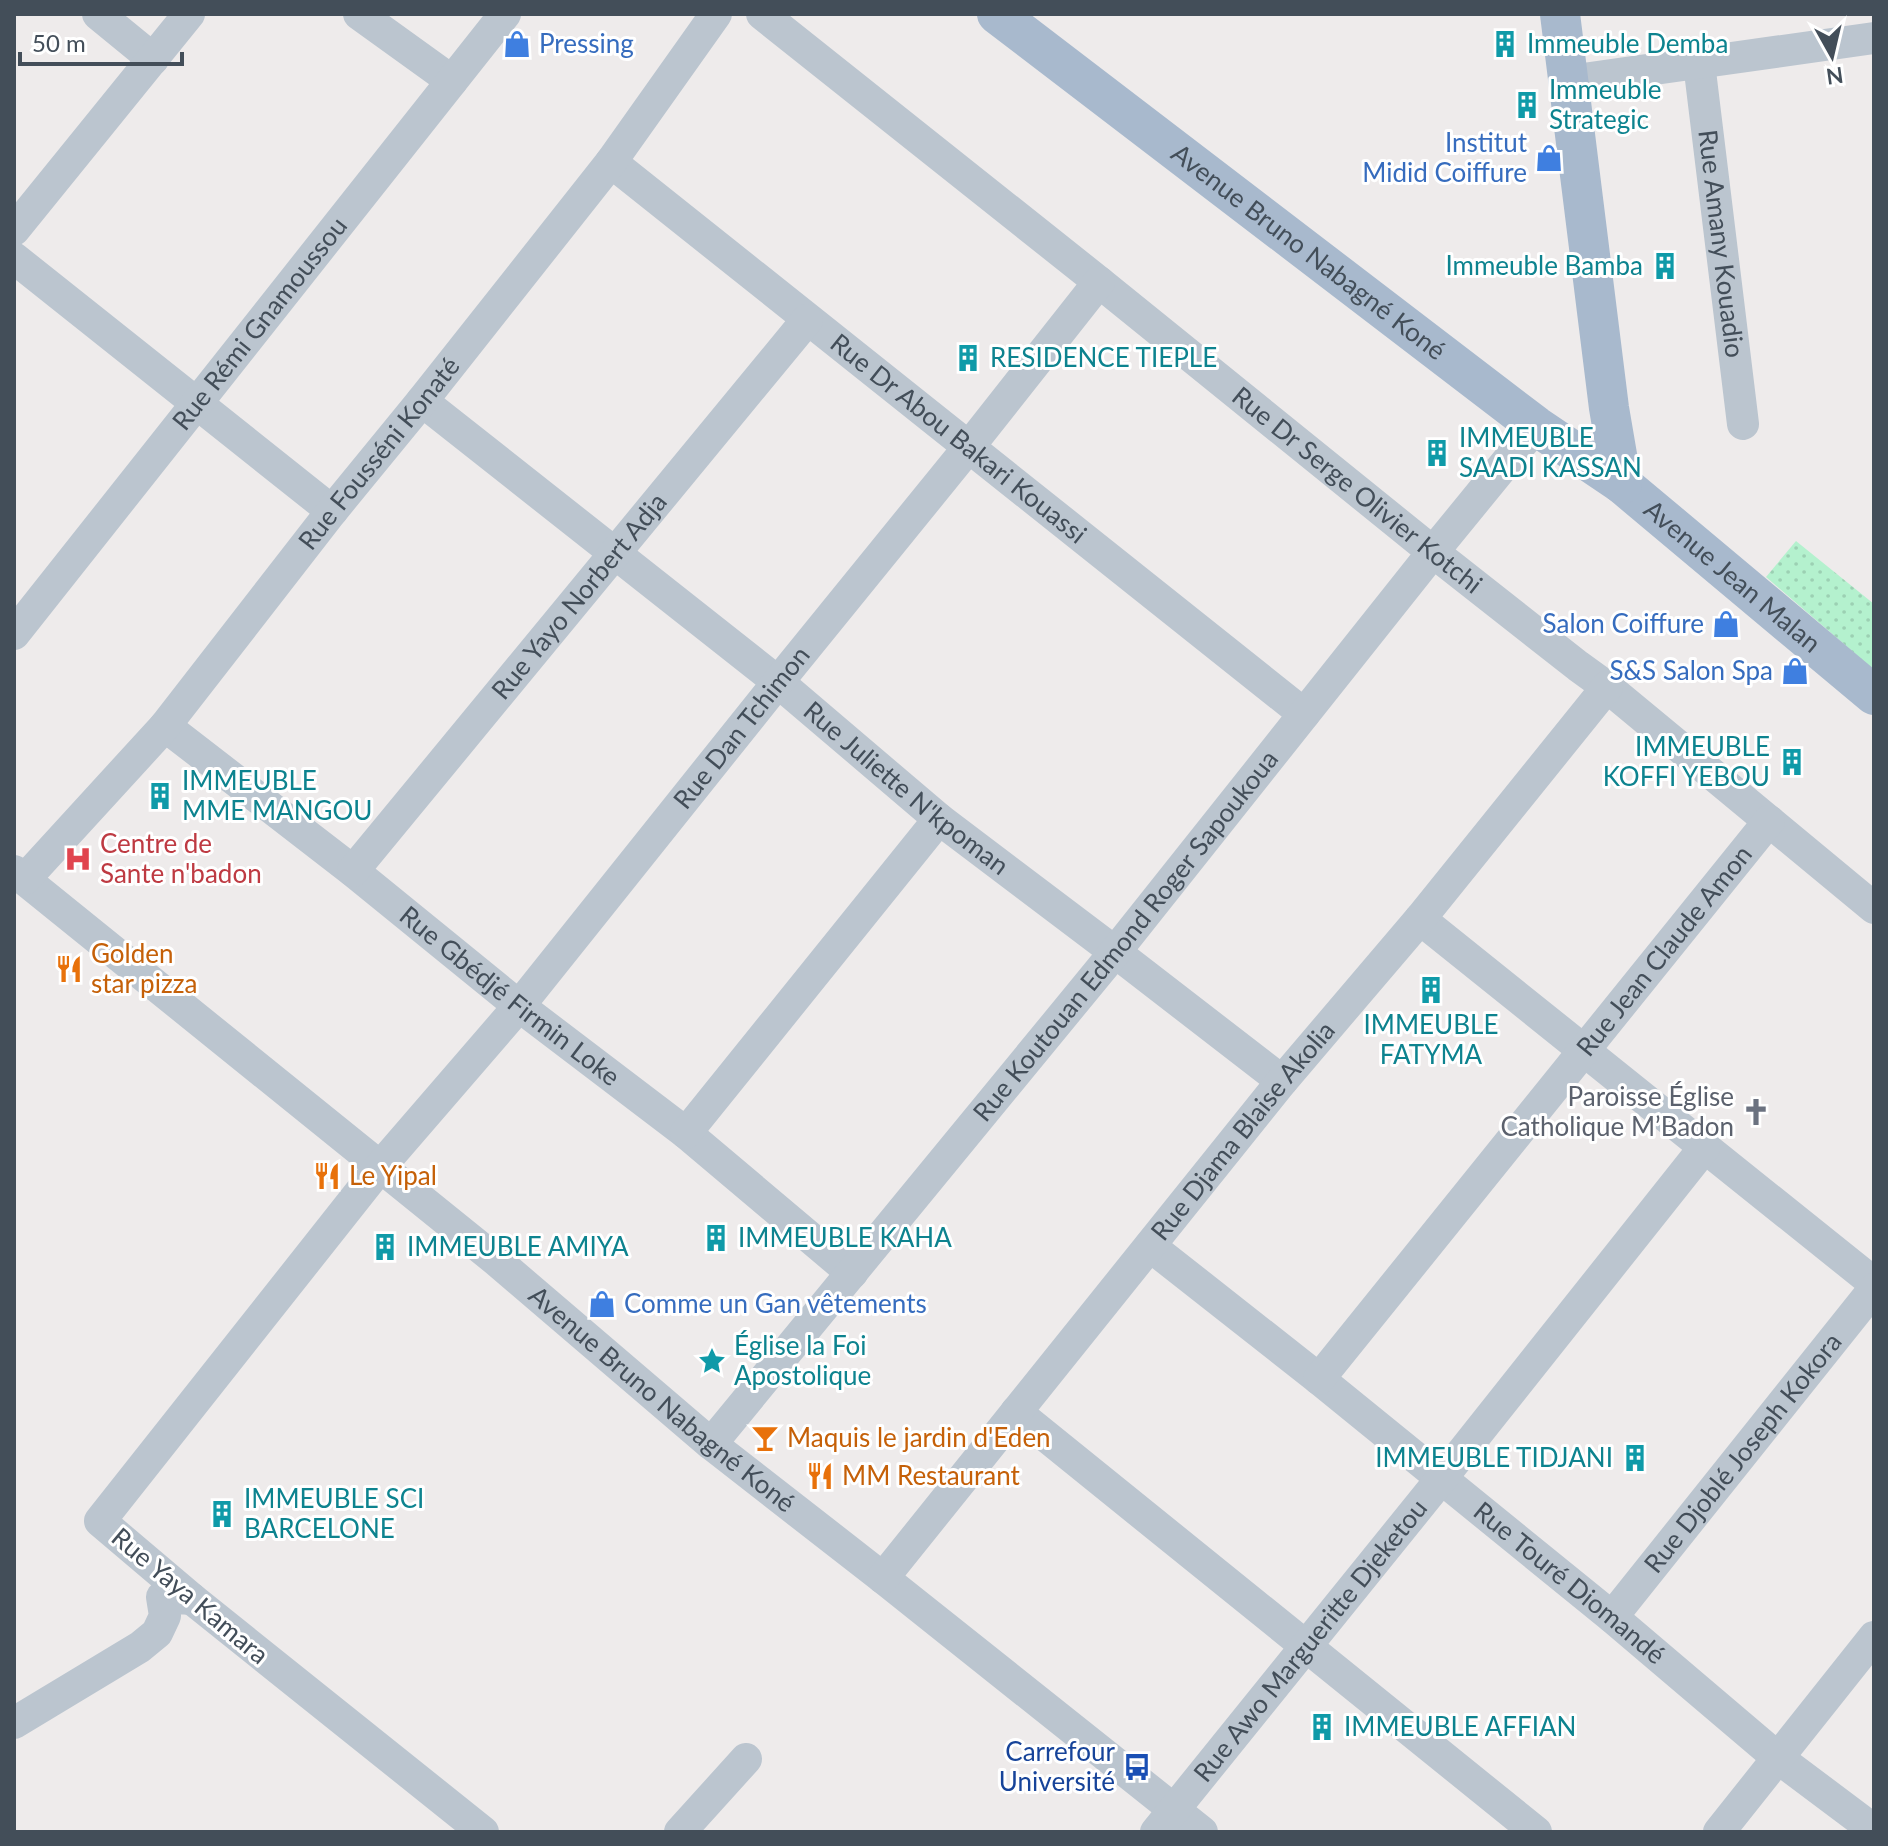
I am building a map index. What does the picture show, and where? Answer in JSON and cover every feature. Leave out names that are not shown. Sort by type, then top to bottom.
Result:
[{"type":"main road","name":"Avenue Bruno Nabagné Koné","points":[[997,14],[1536,426],[1622,484]]},
{"type":"main road","name":"Avenue Jean Malan","points":[[1560,14],[1609,408],[1622,484],[1874,695]]},
{"type":"street","points":[[98,14],[153,59]]},
{"type":"street","points":[[14,230],[189,14]]},
{"type":"street","points":[[359,14],[452,81]]},
{"type":"street","name":"Rue Rémi Gnamoussou","points":[[14,634],[505,14]]},
{"type":"street","name":"Rue Fousséni Konaté","points":[[20,875],[165,726],[611,162],[716,14]]},
{"type":"street","name":"Rue Dr Serge Olivier Kotchi","points":[[762,14],[1433,552],[1607,687],[1874,908]]},
{"type":"street","points":[[1569,81],[1874,38]]},
{"type":"street","name":"Rue Amany Kouadio","points":[[1699,63],[1743,424]]},
{"type":"street","name":"Rue Dr Abou Bakari Kouassi","points":[[611,162],[1304,714]]},
{"type":"street","points":[[14,258],[332,511]]},
{"type":"street","name":"Rue Dan Tchimon","points":[[380,1167],[519,1006],[1099,282]]},
{"type":"street","name":"Rue Yayo Norbert Adja","points":[[353,871],[807,320]]},
{"type":"street","name":"Rue Juliette N'kpoman","points":[[422,401],[778,682],[939,819],[1282,1081]]},
{"type":"street","name":"Rue Koutouan Edmond Roger Sapoukoua","points":[[711,1444],[1115,952],[1536,426]]},
{"type":"street","name":"Rue Djama Blaise Akolia","points":[[883,1578],[1282,1081],[1420,919],[1607,687]]},
{"type":"street","name":"Rue Gbédjé Firmin Loke","points":[[165,726],[353,871],[519,1006],[686,1133],[852,1273]]},
{"type":"street","points":[[686,1133],[939,819]]},
{"type":"street","name":"Rue Jean Claude Amon","points":[[1319,1379],[1769,821]]},
{"type":"street","name":"Avenue Bruno Nabagné Koné","points":[[20,875],[497,1261],[711,1444],[883,1578],[1165,1821],[1202,1832]]},
{"type":"street","points":[[1420,919],[1874,1286]]},
{"type":"street","name":"Rue Awo Margueritte Djeketou","points":[[1165,1821],[1704,1148]]},
{"type":"street","name":"Rue Yaya Kamara","points":[[380,1167],[100,1521],[192,1599],[483,1832]]},
{"type":"street","name":"Rue Touré Diomandé","points":[[1150,1246],[1612,1617],[1778,1758],[1874,1830]]},
{"type":"street","name":"Rue Djoblé Joseph Kokora","points":[[1612,1617],[1874,1286]]},
{"type":"street","points":[[1016,1412],[1536,1832]]},
{"type":"street","points":[[14,1723],[149,1640],[157,1633],[165,1616],[162,1597],[192,1599]]},
{"type":"street","points":[[1719,1832],[1874,1637]]},
{"type":"street","points":[[680,1832],[746,1759]]},
{"type":"green space","points":[[1796,541],[1874,604],[1874,670],[1766,577]]},
{"type":"place","name":"Pressing","points":[[517,44]]},
{"type":"place","name":"Immeuble Demba","points":[[1505,44]]},
{"type":"place","name":"Immeuble Strategic","points":[[1527,105]]},
{"type":"place","name":"Institut Midid Coiffure","points":[[1549,158]]},
{"type":"place","name":"Immeuble Bamba","points":[[1665,266]]},
{"type":"place","name":"RESIDENCE TIEPLE","points":[[968,358]]},
{"type":"place","name":"IMMEUBLE SAADI KASSAN","points":[[1437,453]]},
{"type":"place","name":"Salon Coiffure","points":[[1726,624]]},
{"type":"place","name":"S&S Salon Spa","points":[[1795,671]]},
{"type":"place","name":"IMMEUBLE KOFFI YEBOU","points":[[1792,762]]},
{"type":"place","name":"IMMEUBLE MME MANGOU","points":[[160,796]]},
{"type":"place","name":"Centre de Sante n'badon","points":[[78,859]]},
{"type":"place","name":"Golden star pizza","points":[[69,969]]},
{"type":"place","name":"IMMEUBLE FATYMA","points":[[1431,990]]},
{"type":"place","name":"Paroisse Église Catholique M’Badon","points":[[1756,1112]]},
{"type":"place","name":"Le Yipal","points":[[327,1176]]},
{"type":"place","name":"IMMEUBLE KAHA","points":[[716,1238]]},
{"type":"place","name":"IMMEUBLE AMIYA","points":[[385,1247]]},
{"type":"place","name":"Comme un Gan vêtements","points":[[602,1304]]},
{"type":"place","name":"Église la Foi Apostolique","points":[[712,1361]]},
{"type":"place","name":"Maquis le jardin d'Eden","points":[[765,1438]]},
{"type":"place","name":"IMMEUBLE TIDJANI","points":[[1635,1458]]},
{"type":"place","name":"MM Restaurant","points":[[820,1476]]},
{"type":"place","name":"IMMEUBLE SCI BARCELONE","points":[[222,1514]]},
{"type":"place","name":"IMMEUBLE AFFIAN","points":[[1322,1727]]},
{"type":"place","name":"Carrefour Université","points":[[1137,1767]]}]
